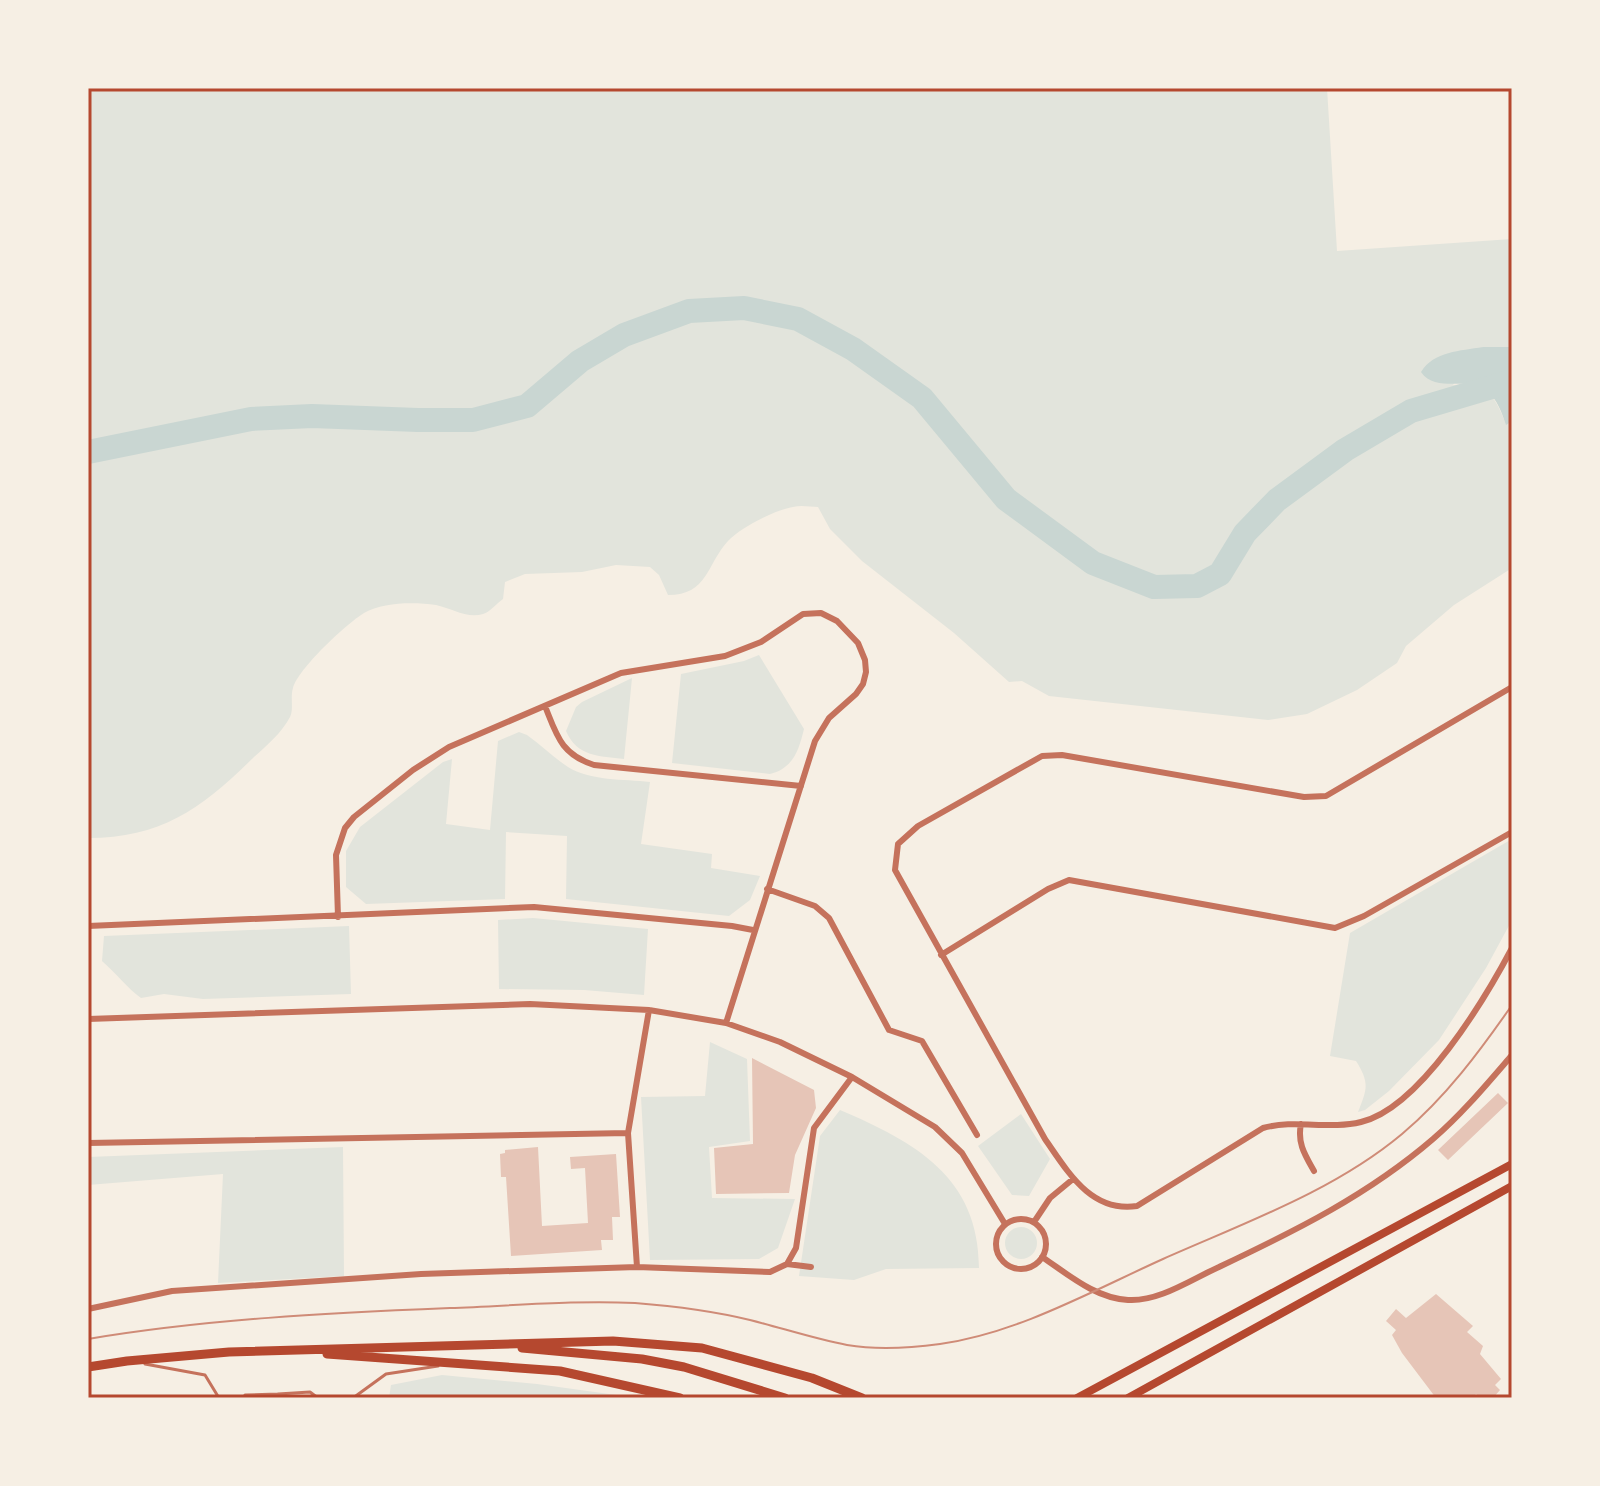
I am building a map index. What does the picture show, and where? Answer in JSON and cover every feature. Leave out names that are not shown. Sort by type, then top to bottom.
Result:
[{"type":"main road","points":[[1077,1398],[1512,1164]]},
{"type":"main road","points":[[1128,1398],[1512,1186]]},
{"type":"main road","points":[[88,1367],[127,1361],[276,1350],[613,1341],[702,1348],[812,1378],[862,1398]]},
{"type":"main road","points":[[466,1344],[642,1359],[732,1380],[785,1398]]},
{"type":"main road","points":[[276,1350],[560,1371],[680,1398]]},
{"type":"street","points":[[338,917],[336,855],[345,828],[354,817],[433,756],[621,673],[725,656],[761,642],[803,614],[821,613],[837,621],[858,643],[866,672],[856,694],[819,730],[753,930],[726,1023]]},
{"type":"street","points":[[1512,687],[1326,796],[1304,797],[1062,755],[1042,756],[918,826],[898,844],[895,870],[1045,1139],[1073,1179],[1099,1200],[1121,1208],[1137,1206],[1263,1128],[1278,1123],[1359,1123],[1381,1115],[1416,1087],[1450,1046],[1494,982],[1512,948]]},
{"type":"street","points":[[545,706],[558,738],[578,760],[594,765],[801,786]]},
{"type":"street","points":[[941,955],[1048,889],[1069,880],[1335,928],[1364,916],[1512,832]]},
{"type":"street","points":[[767,889],[815,906],[829,918],[889,1030],[922,1041],[977,1135]]},
{"type":"street","points":[[88,926],[534,907],[753,930]]},
{"type":"street","points":[[88,1019],[530,1004],[649,1010],[726,1023],[780,1042],[852,1077],[935,1127],[962,1153],[1005,1224]]},
{"type":"street","points":[[637,1267],[628,1133],[649,1010]]},
{"type":"street","points":[[1042,1257],[1103,1296],[1132,1300],[1162,1293],[1307,1225],[1395,1170],[1435,1138],[1512,1055]]},
{"type":"street","points":[[787,1264],[796,1248],[814,1128],[852,1077]]},
{"type":"street","points":[[1301,1124],[1298,1135],[1314,1171]]},
{"type":"street","points":[[88,1143],[628,1133]]},
{"type":"street","points":[[1034,1222],[1050,1198],[1073,1179]]},
{"type":"street","points":[[1019,1219],[1034,1222],[1040,1227],[1046,1242],[1042,1257],[1031,1267],[1008,1266],[998,1254],[996,1246],[1000,1230],[1005,1224],[1019,1219]]},
{"type":"street","points":[[88,1309],[172,1291],[421,1274],[637,1267],[770,1272],[787,1264],[811,1267]]},
{"type":"lane","points":[[127,1361],[205,1375],[219,1398]]},
{"type":"lane","points":[[353,1398],[386,1374],[462,1363]]},
{"type":"lane","points":[[243,1398],[245,1395],[278,1396],[310,1392],[318,1398]]},
{"type":"shaded area","points":[[88,88],[1327,88],[1337,251],[1512,239],[1512,347],[1483,347],[1453,385],[1482,388],[1493,398],[1506,424],[1512,421],[1512,568],[1454,605],[1406,646],[1397,663],[1357,690],[1307,714],[1268,720],[1049,696],[1022,681],[1009,682],[954,633],[862,561],[830,529],[818,507],[793,507],[741,530],[721,550],[699,584],[681,594],[668,595],[659,575],[650,567],[616,565],[582,572],[525,574],[505,582],[503,599],[483,614],[465,614],[418,603],[372,609],[346,627],[313,659],[293,688],[291,714],[282,729],[216,792],[179,817],[159,826],[138,833],[88,838]]},
{"type":"shaded area","points":[[1483,347],[1512,347],[1512,421],[1506,425],[1496,402],[1480,386],[1435,382],[1421,372],[1440,356]]},
{"type":"shaded area","points":[[759,655],[804,729],[790,762],[770,774],[672,763],[681,674]]},
{"type":"shaded area","points":[[632,678],[624,759],[590,754],[576,746],[566,731],[576,707]]},
{"type":"shaded area","points":[[519,732],[577,772],[650,782],[641,844],[712,854],[711,868],[760,876],[750,900],[729,916],[566,899],[567,836],[506,832],[505,899],[366,904],[346,887],[346,851],[360,827],[443,762],[452,759],[446,824],[490,830],[498,741]]},
{"type":"shaded area","points":[[1512,839],[1512,920],[1486,968],[1439,1040],[1389,1091],[1358,1112],[1366,1086],[1356,1061],[1330,1056],[1350,933]]},
{"type":"shaded area","points":[[533,918],[648,929],[644,995],[584,990],[499,989],[498,920]]},
{"type":"shaded area","points":[[349,926],[351,994],[203,999],[164,994],[141,998],[102,961],[104,936]]},
{"type":"shaded area","points":[[710,1042],[747,1059],[750,1141],[709,1147],[712,1198],[795,1199],[778,1248],[759,1259],[650,1260],[641,1097],[705,1096]]},
{"type":"shaded area","points":[[840,1110],[917,1150],[955,1186],[968,1209],[976,1236],[979,1268],[886,1269],[854,1280],[799,1276],[820,1136]]},
{"type":"shaded area","points":[[1021,1114],[1050,1159],[1029,1196],[1012,1195],[978,1146]]},
{"type":"shaded area","points":[[343,1147],[344,1276],[218,1283],[223,1174],[88,1185],[88,1157]]},
{"type":"shaded area","points":[[1021,1227],[1032,1232],[1037,1243],[1032,1254],[1021,1259],[1010,1254],[1005,1243],[1010,1232]]},
{"type":"shaded area","points":[[442,1375],[638,1398],[389,1398],[391,1385]]},
{"type":"building","points":[[752,1058],[814,1090],[816,1108],[795,1155],[789,1193],[716,1194],[714,1148],[753,1144]]},
{"type":"building","points":[[1498,1093],[1508,1103],[1448,1160],[1438,1150]]},
{"type":"building","points":[[538,1147],[542,1226],[588,1223],[585,1168],[571,1169],[570,1157],[616,1154],[620,1217],[612,1217],[613,1240],[601,1240],[602,1250],[511,1256],[506,1177],[501,1177],[500,1154],[505,1150]]},
{"type":"building","points":[[1436,1294],[1473,1326],[1467,1332],[1483,1346],[1480,1354],[1501,1379],[1495,1385],[1500,1390],[1493,1398],[1480,1398],[1476,1394],[1473,1398],[1436,1398],[1392,1335],[1396,1330],[1386,1321],[1396,1309],[1406,1318]]},
{"type":"waterway","points":[[88,452],[251,419],[312,416],[473,420],[527,406],[580,361],[624,335],[689,311],[744,308],[798,319],[853,349],[922,398],[1006,499],[1093,563],[1154,587],[1197,586],[1220,574],[1245,533],[1277,500],[1345,450],[1411,411],[1512,381]]},
{"type":"tram line","points":[[88,1339],[178,1326],[268,1318],[589,1302],[635,1303],[707,1311],[858,1347],[917,1347],[969,1339],[1054,1309],[1287,1204],[1347,1173],[1402,1134],[1433,1105],[1475,1056],[1512,1005]]}]
